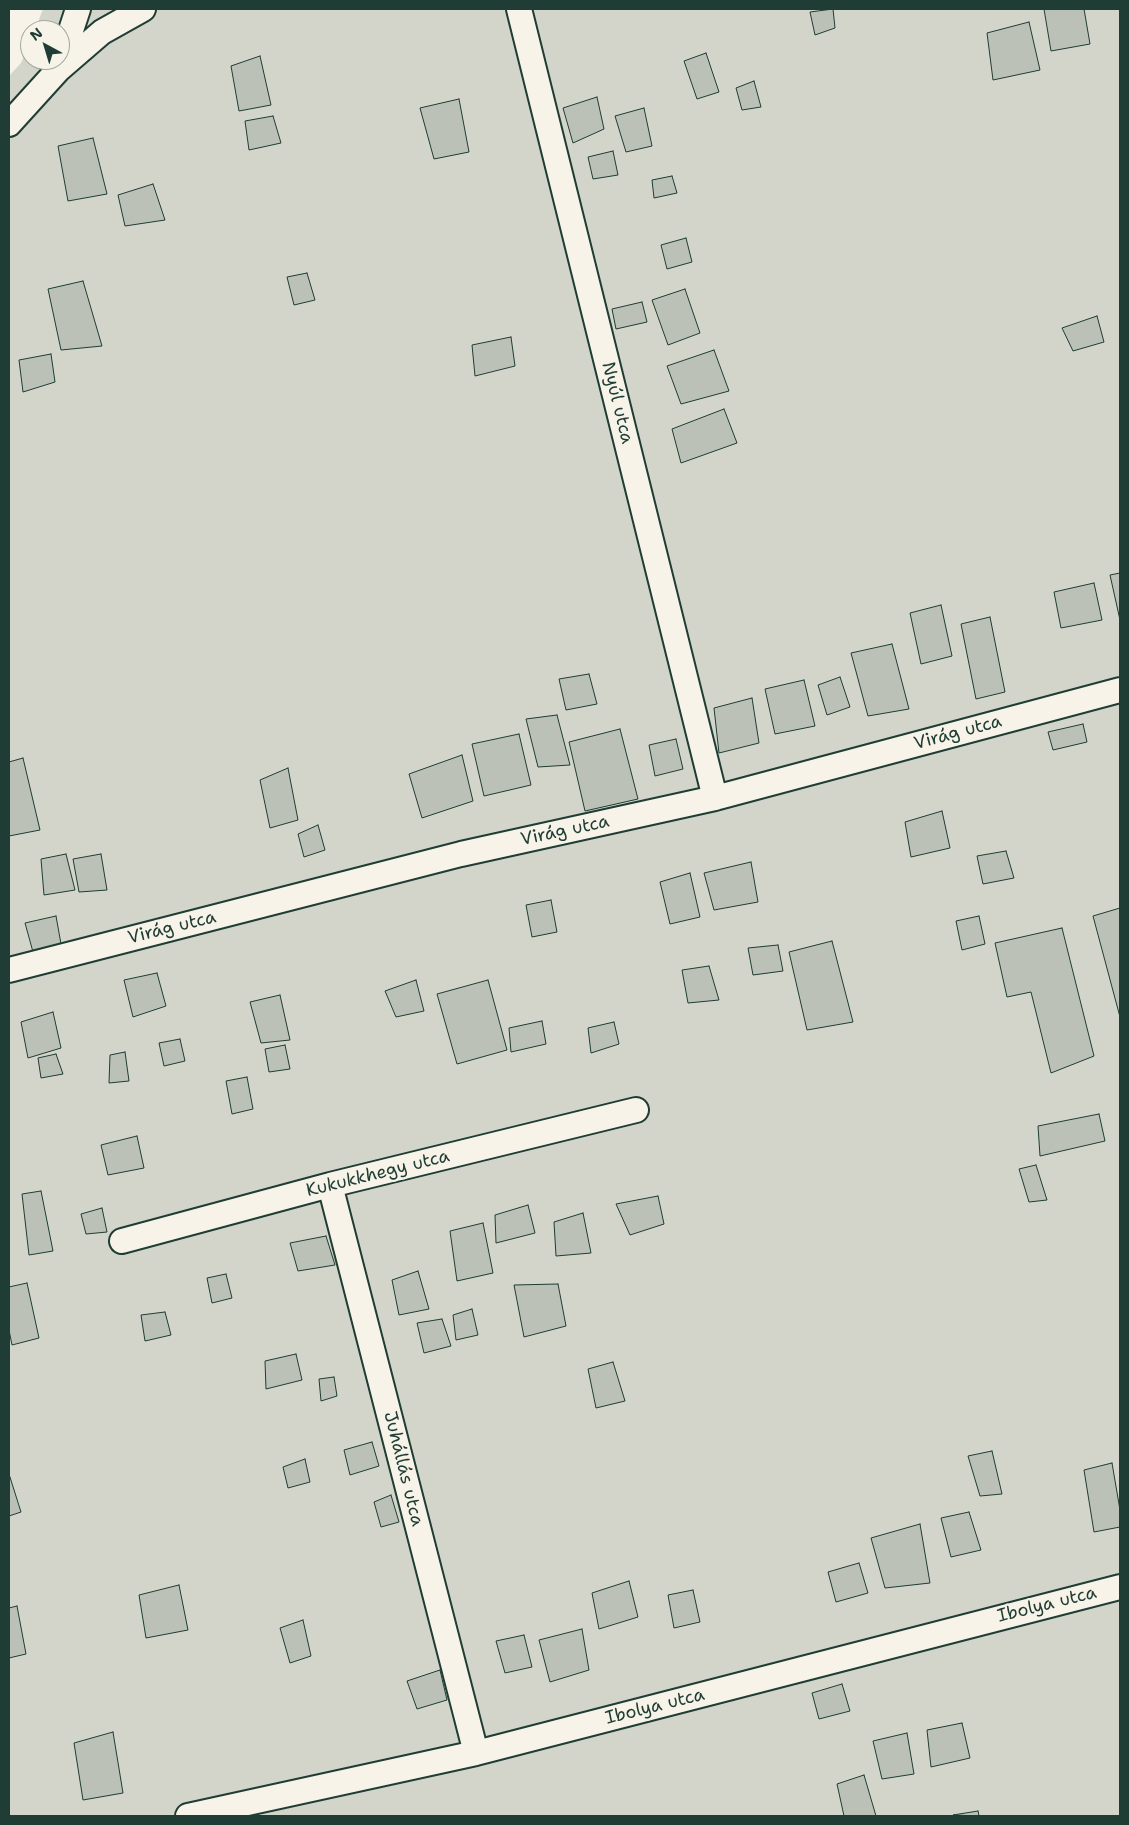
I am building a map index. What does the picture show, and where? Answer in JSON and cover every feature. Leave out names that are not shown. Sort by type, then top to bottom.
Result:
[{"type":"street","points":[[70,33],[78,9]]},
{"type":"street","points":[[70,60],[102,32],[143,9]]},
{"type":"street","name":"Nyúl utca","points":[[519,9],[715,798]]},
{"type":"street","points":[[9,124],[58,70]]},
{"type":"street","name":"Virág utca","points":[[9,970],[461,854],[715,798],[1120,690]]},
{"type":"street","name":"Kukukkhegy utca","points":[[122,1241],[330,1185],[636,1110]]},
{"type":"street","name":"Juhállás utca","points":[[330,1185],[476,1753]]},
{"type":"street","name":"Ibolya utca","points":[[188,1816],[476,1753],[1120,1587]]},
{"type":"shaded area","points":[[43,9],[1120,9],[1120,1816],[9,1816],[9,76],[20,64],[20,70],[70,70],[70,20],[39,20]]},
{"type":"building","points":[[833,9],[835,28],[815,35],[810,12]]},
{"type":"building","points":[[1044,9],[1084,9],[1090,44],[1051,51]]},
{"type":"building","points":[[1029,22],[1040,70],[993,80],[987,33]]},
{"type":"building","points":[[706,53],[719,92],[697,99],[684,61]]},
{"type":"building","points":[[260,56],[271,105],[239,111],[231,66]]},
{"type":"building","points":[[754,81],[761,107],[742,110],[736,88]]},
{"type":"building","points":[[597,97],[604,129],[573,143],[563,108]]},
{"type":"building","points":[[459,99],[469,152],[434,159],[420,108]]},
{"type":"building","points":[[644,108],[652,146],[626,152],[615,116]]},
{"type":"building","points":[[273,116],[281,143],[249,150],[245,121]]},
{"type":"building","points":[[93,138],[107,194],[68,201],[58,146]]},
{"type":"building","points":[[613,151],[618,175],[593,179],[588,157]]},
{"type":"building","points":[[672,176],[677,193],[654,198],[652,180]]},
{"type":"building","points":[[153,184],[165,220],[125,226],[118,195]]},
{"type":"building","points":[[686,238],[692,262],[667,269],[661,245]]},
{"type":"building","points":[[307,273],[315,300],[294,305],[287,277]]},
{"type":"building","points":[[83,281],[102,346],[61,350],[48,289]]},
{"type":"building","points":[[685,289],[700,333],[668,345],[652,300]]},
{"type":"building","points":[[642,302],[647,322],[616,329],[612,309]]},
{"type":"building","points":[[1097,316],[1104,342],[1073,351],[1062,328]]},
{"type":"building","points":[[511,337],[515,366],[475,376],[472,345]]},
{"type":"building","points":[[714,350],[729,391],[681,404],[667,366]]},
{"type":"building","points":[[51,354],[55,382],[23,392],[19,360]]},
{"type":"building","points":[[724,409],[737,443],[681,463],[672,429]]},
{"type":"building","points":[[1120,573],[1120,620],[1110,575]]},
{"type":"building","points":[[1094,583],[1102,620],[1061,628],[1054,592]]},
{"type":"building","points":[[941,605],[952,656],[921,664],[910,613]]},
{"type":"building","points":[[990,617],[1005,692],[976,699],[961,624]]},
{"type":"building","points":[[892,644],[909,709],[868,716],[851,653]]},
{"type":"building","points":[[589,674],[597,704],[566,710],[559,679]]},
{"type":"building","points":[[840,677],[850,707],[827,715],[818,685]]},
{"type":"building","points":[[804,680],[815,726],[775,734],[765,689]]},
{"type":"building","points":[[752,698],[759,743],[719,753],[714,708]]},
{"type":"building","points":[[557,715],[570,765],[538,767],[526,719]]},
{"type":"building","points":[[1083,724],[1087,742],[1053,750],[1048,732]]},
{"type":"building","points":[[620,729],[638,799],[585,811],[569,742]]},
{"type":"building","points":[[519,734],[531,785],[484,796],[472,744]]},
{"type":"building","points":[[676,739],[683,769],[655,776],[649,745]]},
{"type":"building","points":[[462,755],[473,801],[422,818],[409,774]]},
{"type":"building","points":[[23,758],[40,830],[9,836],[9,762]]},
{"type":"building","points":[[288,768],[298,820],[270,828],[260,780]]},
{"type":"building","points":[[942,811],[950,848],[911,857],[905,822]]},
{"type":"building","points":[[318,825],[325,850],[304,857],[298,834]]},
{"type":"building","points":[[1006,851],[1014,878],[983,884],[977,856]]},
{"type":"building","points":[[66,854],[75,890],[44,895],[41,859]]},
{"type":"building","points":[[101,854],[107,890],[79,892],[73,859]]},
{"type":"building","points":[[751,862],[758,902],[714,910],[704,873]]},
{"type":"building","points":[[690,873],[700,917],[670,924],[660,882]]},
{"type":"building","points":[[551,900],[557,932],[532,937],[526,905]]},
{"type":"building","points":[[1120,908],[1120,1017],[1093,916]]},
{"type":"building","points":[[56,916],[61,944],[33,952],[25,923]]},
{"type":"building","points":[[979,916],[985,944],[962,950],[956,921]]},
{"type":"building","points":[[1062,928],[1094,1056],[1051,1073],[1031,992],[1007,997],[995,943]]},
{"type":"building","points":[[832,941],[853,1022],[807,1030],[789,952]]},
{"type":"building","points":[[778,945],[783,971],[753,975],[748,948]]},
{"type":"building","points":[[709,966],[719,1000],[688,1003],[682,970]]},
{"type":"building","points":[[157,973],[166,1006],[133,1017],[124,980]]},
{"type":"building","points":[[416,980],[424,1011],[396,1017],[385,991]]},
{"type":"building","points":[[488,980],[507,1050],[457,1064],[437,994]]},
{"type":"building","points":[[280,995],[290,1040],[261,1043],[250,1002]]},
{"type":"building","points":[[53,1012],[61,1048],[28,1058],[21,1022]]},
{"type":"building","points":[[542,1021],[546,1044],[511,1052],[509,1028]]},
{"type":"building","points":[[614,1022],[619,1044],[591,1053],[588,1028]]},
{"type":"building","points":[[180,1039],[185,1061],[164,1066],[159,1043]]},
{"type":"building","points":[[285,1045],[290,1069],[269,1072],[265,1049]]},
{"type":"building","points":[[125,1052],[129,1081],[109,1083],[110,1055]]},
{"type":"building","points":[[56,1054],[63,1074],[41,1078],[38,1058]]},
{"type":"building","points":[[247,1077],[253,1109],[232,1114],[226,1081]]},
{"type":"building","points":[[1099,1114],[1105,1141],[1040,1156],[1038,1126]]},
{"type":"building","points":[[137,1136],[144,1168],[108,1175],[101,1145]]},
{"type":"building","points":[[1036,1165],[1047,1200],[1029,1202],[1019,1169]]},
{"type":"building","points":[[41,1191],[53,1251],[29,1255],[22,1194]]},
{"type":"building","points":[[658,1196],[664,1224],[630,1235],[616,1204]]},
{"type":"building","points":[[528,1205],[535,1233],[496,1243],[495,1215]]},
{"type":"building","points":[[102,1208],[107,1232],[86,1234],[81,1214]]},
{"type":"building","points":[[583,1213],[591,1253],[556,1256],[554,1222]]},
{"type":"building","points":[[483,1223],[493,1273],[457,1281],[450,1231]]},
{"type":"building","points":[[326,1236],[335,1265],[298,1271],[290,1243]]},
{"type":"building","points":[[418,1271],[429,1309],[399,1315],[392,1280]]},
{"type":"building","points":[[226,1274],[232,1298],[212,1303],[207,1278]]},
{"type":"building","points":[[27,1283],[39,1338],[12,1345],[9,1330],[9,1287]]},
{"type":"building","points":[[558,1284],[566,1326],[524,1337],[514,1285]]},
{"type":"building","points":[[472,1309],[478,1335],[456,1340],[453,1315]]},
{"type":"building","points":[[165,1312],[171,1335],[145,1341],[141,1315]]},
{"type":"building","points":[[442,1319],[451,1346],[424,1353],[417,1323]]},
{"type":"building","points":[[296,1354],[302,1380],[266,1389],[265,1361]]},
{"type":"building","points":[[613,1362],[625,1401],[596,1408],[588,1369]]},
{"type":"building","points":[[334,1377],[337,1396],[321,1401],[319,1379]]},
{"type":"building","points":[[372,1442],[379,1466],[350,1475],[344,1450]]},
{"type":"building","points":[[992,1451],[1002,1494],[980,1496],[968,1456]]},
{"type":"building","points":[[305,1459],[310,1482],[288,1488],[283,1467]]},
{"type":"building","points":[[1112,1463],[1120,1510],[1120,1527],[1094,1532],[1084,1470]]},
{"type":"building","points":[[9,1474],[21,1512],[9,1516]]},
{"type":"building","points":[[391,1495],[399,1522],[381,1527],[374,1502]]},
{"type":"building","points":[[969,1512],[981,1550],[951,1557],[941,1518]]},
{"type":"building","points":[[920,1524],[930,1583],[885,1588],[871,1538]]},
{"type":"building","points":[[859,1563],[868,1593],[836,1602],[828,1572]]},
{"type":"building","points":[[629,1581],[638,1617],[599,1629],[592,1593]]},
{"type":"building","points":[[179,1585],[188,1630],[146,1638],[139,1595]]},
{"type":"building","points":[[693,1590],[700,1622],[674,1628],[668,1595]]},
{"type":"building","points":[[17,1606],[26,1654],[9,1658],[9,1608]]},
{"type":"building","points":[[303,1620],[311,1656],[290,1663],[280,1628]]},
{"type":"building","points":[[582,1629],[589,1670],[550,1682],[539,1640]]},
{"type":"building","points":[[524,1635],[532,1667],[505,1673],[496,1641]]},
{"type":"building","points":[[440,1670],[447,1700],[417,1709],[407,1681]]},
{"type":"building","points":[[842,1684],[850,1711],[819,1719],[812,1693]]},
{"type":"building","points":[[962,1723],[970,1758],[931,1767],[927,1730]]},
{"type":"building","points":[[113,1732],[123,1793],[83,1800],[74,1743]]},
{"type":"building","points":[[907,1733],[914,1774],[882,1779],[873,1741]]},
{"type":"building","points":[[864,1775],[876,1816],[844,1816],[837,1784]]},
{"type":"building","points":[[978,1811],[979,1816],[953,1815]]}]
